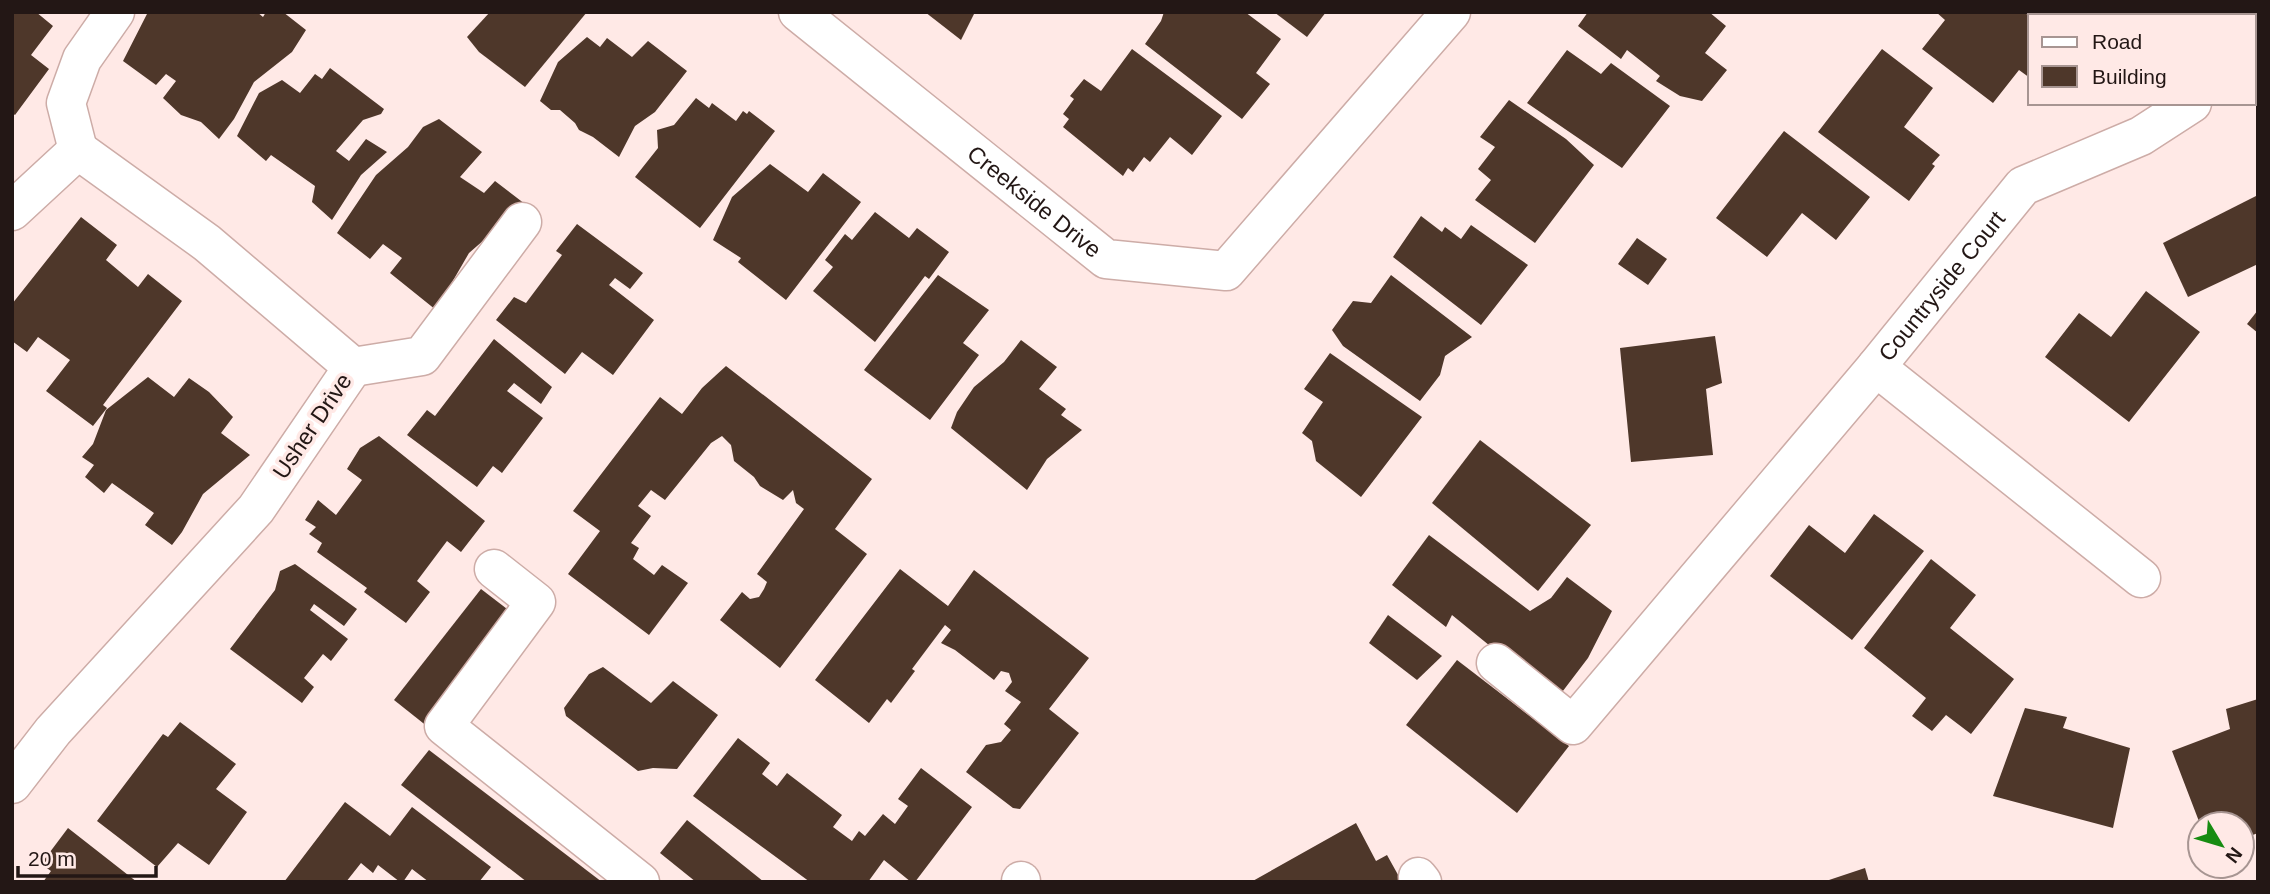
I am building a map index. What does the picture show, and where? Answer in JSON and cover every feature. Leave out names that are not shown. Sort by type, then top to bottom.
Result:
[{"type":"street","points":[[12,211],[78,150],[66,103],[82,59],[115,12]]},
{"type":"street","name":"Creekside Drive","points":[[798,12],[1106,259],[1226,271],[1451,12]]},
{"type":"street","name":"Countryside Court","points":[[2141,578],[1875,367],[2023,186],[2141,136],[2189,105]]},
{"type":"street","name":"Usher Drive","points":[[12,784],[54,731],[256,509],[353,367],[207,243],[78,150]]},
{"type":"street","points":[[353,367],[422,356],[522,222]]},
{"type":"street","points":[[1496,663],[1573,725],[1875,367]]},
{"type":"street","points":[[494,569],[536,602],[444,726],[640,882]]},
{"type":"building","points":[[12,12],[36,12],[53,26],[31,55],[49,69],[15,115],[12,113]]},
{"type":"building","points":[[148,12],[257,12],[263,17],[266,12],[283,12],[306,30],[292,52],[254,82],[234,119],[219,139],[201,122],[181,115],[163,98],[176,81],[166,74],[156,85],[123,61]]},
{"type":"building","points":[[490,12],[587,12],[525,87],[479,52],[467,37]]},
{"type":"building","points":[[925,12],[975,12],[961,40]]},
{"type":"building","points":[[1164,12],[1245,12],[1281,39],[1256,73],[1270,84],[1242,119],[1145,44]]},
{"type":"building","points":[[1274,12],[1326,12],[1307,37]]},
{"type":"building","points":[[1588,12],[1709,12],[1726,26],[1705,53],[1727,70],[1702,101],[1680,96],[1656,81],[1660,76],[1627,50],[1621,59],[1578,26]]},
{"type":"building","points":[[1936,12],[2024,12],[2028,15],[2028,77],[2019,70],[1993,103],[1922,49],[1945,20]]},
{"type":"building","points":[[587,37],[600,47],[607,38],[632,57],[648,41],[687,71],[655,112],[635,126],[619,157],[579,130],[560,110],[551,110],[540,101],[558,62]]},
{"type":"building","points":[[1132,49],[1222,116],[1192,155],[1170,137],[1150,162],[1144,157],[1133,172],[1128,168],[1123,176],[1063,127],[1069,119],[1063,114],[1074,99],[1070,96],[1084,79],[1101,91]]},
{"type":"building","points":[[1882,49],[1933,88],[1904,127],[1940,155],[1909,201],[1818,132]]},
{"type":"building","points":[[1567,50],[1601,74],[1611,63],[1670,106],[1622,168],[1527,103]]},
{"type":"building","points":[[330,68],[384,109],[381,114],[363,120],[336,151],[349,161],[366,139],[387,152],[361,175],[332,220],[312,202],[315,186],[271,155],[266,161],[237,136],[259,93],[282,80],[300,93],[315,74],[322,79]]},
{"type":"building","points":[[696,98],[709,108],[712,103],[736,121],[743,111],[747,114],[749,111],[775,131],[700,228],[635,177],[658,148],[657,130],[674,125]]},
{"type":"building","points":[[1509,100],[1566,139],[1594,165],[1535,243],[1475,200],[1491,180],[1478,169],[1495,147],[1480,137]]},
{"type":"building","points":[[439,119],[482,152],[460,177],[484,193],[495,181],[525,204],[469,253],[436,310],[390,273],[402,258],[383,244],[370,259],[337,233],[376,175],[408,147],[423,127]]},
{"type":"building","points":[[1784,131],[1870,197],[1836,240],[1802,213],[1767,257],[1716,218]]},
{"type":"building","points":[[770,164],[808,192],[823,173],[861,202],[786,300],[738,262],[741,258],[713,240],[732,197]]},
{"type":"building","points":[[2258,195],[2258,264],[2188,297],[2163,243]]},
{"type":"building","points":[[875,212],[909,238],[917,228],[949,252],[929,279],[925,276],[875,342],[813,291],[833,267],[825,260],[845,234],[852,240]]},
{"type":"building","points":[[1421,216],[1442,232],[1445,227],[1461,239],[1471,225],[1528,265],[1481,325],[1393,257]]},
{"type":"building","points":[[81,217],[117,245],[106,260],[138,287],[148,274],[182,301],[103,405],[107,408],[93,426],[46,391],[70,360],[38,337],[27,352],[12,341],[12,304]]},
{"type":"building","points":[[577,224],[643,273],[630,289],[615,278],[609,285],[654,320],[613,375],[582,352],[565,374],[496,320],[514,297],[526,303],[562,255],[556,251]]},
{"type":"building","points":[[1637,238],[1667,259],[1648,285],[1618,264]]},
{"type":"building","points":[[938,275],[989,310],[963,343],[979,355],[930,420],[864,370]]},
{"type":"building","points":[[1391,275],[1472,337],[1445,356],[1440,375],[1420,401],[1343,346],[1332,330],[1353,301],[1371,303]]},
{"type":"building","points":[[2146,291],[2200,332],[2129,422],[2045,357],[2079,313],[2111,337]]},
{"type":"building","points":[[2258,310],[2258,333],[2247,324]]},
{"type":"building","points":[[1715,336],[1722,383],[1706,389],[1713,455],[1631,462],[1620,348]]},
{"type":"building","points":[[494,339],[552,387],[541,404],[514,383],[507,391],[543,418],[502,473],[493,466],[477,487],[407,435],[427,410],[435,416]]},
{"type":"building","points":[[1021,340],[1057,367],[1039,389],[1066,409],[1061,415],[1082,430],[1047,459],[1027,490],[951,428],[957,412],[974,387],[1004,362]]},
{"type":"building","points":[[1330,353],[1422,417],[1361,497],[1316,461],[1312,441],[1302,433],[1323,402],[1304,389]]},
{"type":"building","points":[[726,366],[872,479],[835,529],[867,554],[780,668],[720,620],[742,592],[750,599],[759,597],[767,582],[757,574],[804,509],[796,503],[793,490],[783,500],[760,486],[754,477],[734,461],[731,445],[722,436],[711,443],[665,500],[651,490],[638,506],[651,516],[631,543],[639,548],[633,559],[654,575],[662,565],[688,583],[649,635],[568,574],[600,531],[573,511],[660,397],[682,414],[702,388]]},
{"type":"building","points":[[148,377],[174,397],[189,378],[209,392],[233,417],[221,433],[250,455],[203,494],[172,545],[145,525],[154,513],[112,483],[104,493],[85,477],[94,465],[82,457],[93,444],[106,410]]},
{"type":"building","points":[[379,436],[485,521],[461,552],[447,541],[417,581],[430,592],[406,623],[364,592],[367,588],[317,552],[322,543],[309,534],[316,527],[305,520],[318,500],[336,515],[362,480],[347,469],[360,448]]},
{"type":"building","points":[[1480,440],[1591,525],[1538,591],[1432,503]]},
{"type":"building","points":[[1874,514],[1924,551],[1852,640],[1770,576],[1809,525],[1845,553]]},
{"type":"building","points":[[1429,535],[1530,611],[1551,598],[1567,577],[1612,611],[1588,658],[1553,704],[1495,650],[1452,615],[1446,627],[1392,585]]},
{"type":"building","points":[[1931,559],[1976,595],[1950,628],[2014,679],[1971,734],[1946,715],[1932,731],[1912,716],[1926,698],[1864,648]]},
{"type":"building","points":[[295,564],[357,609],[344,626],[314,604],[310,610],[348,639],[331,661],[323,654],[304,678],[314,687],[302,703],[230,649],[275,590],[280,571]]},
{"type":"building","points":[[900,569],[948,606],[974,570],[1089,658],[1049,709],[1079,733],[1020,809],[1013,808],[966,772],[986,745],[1001,742],[1011,730],[1004,724],[1021,702],[1005,691],[1012,682],[1009,673],[1001,671],[994,680],[955,650],[941,643],[951,630],[945,625],[891,703],[887,699],[869,723],[815,680]]},
{"type":"building","points":[[481,589],[515,615],[428,727],[394,700]]},
{"type":"building","points":[[1388,615],[1442,656],[1417,680],[1369,643]]},
{"type":"building","points":[[1457,660],[1569,746],[1517,813],[1406,725]]},
{"type":"building","points":[[603,667],[651,703],[673,681],[718,715],[677,769],[653,768],[638,771],[566,716],[564,708],[589,674]]},
{"type":"building","points":[[2258,699],[2256,834],[2256,810],[2195,810],[2172,751],[2230,729],[2226,709]]},
{"type":"building","points":[[2025,708],[2067,717],[2063,728],[2130,748],[2113,828],[1993,796]]},
{"type":"building","points":[[180,722],[236,764],[216,789],[247,812],[209,865],[178,843],[157,867],[97,821],[163,734],[168,737]]},
{"type":"building","points":[[738,738],[770,763],[762,774],[777,786],[787,773],[842,815],[833,827],[852,841],[859,831],[865,836],[883,814],[895,824],[908,806],[898,799],[921,768],[972,807],[915,882],[911,882],[884,860],[868,882],[810,882],[693,796]]},
{"type":"building","points":[[429,750],[602,882],[527,882],[401,785]]},
{"type":"building","points":[[345,802],[390,836],[412,807],[491,867],[479,882],[429,882],[412,869],[403,882],[400,882],[378,865],[373,873],[361,863],[346,882],[284,882]]},
{"type":"building","points":[[687,820],[764,882],[696,882],[660,853]]},
{"type":"building","points":[[1356,823],[1376,861],[1387,855],[1402,882],[1251,882]]},
{"type":"building","points":[[68,828],[137,882],[43,882],[51,871],[41,864]]},
{"type":"building","points":[[1865,868],[1869,882],[1826,882],[1826,881]]}]
